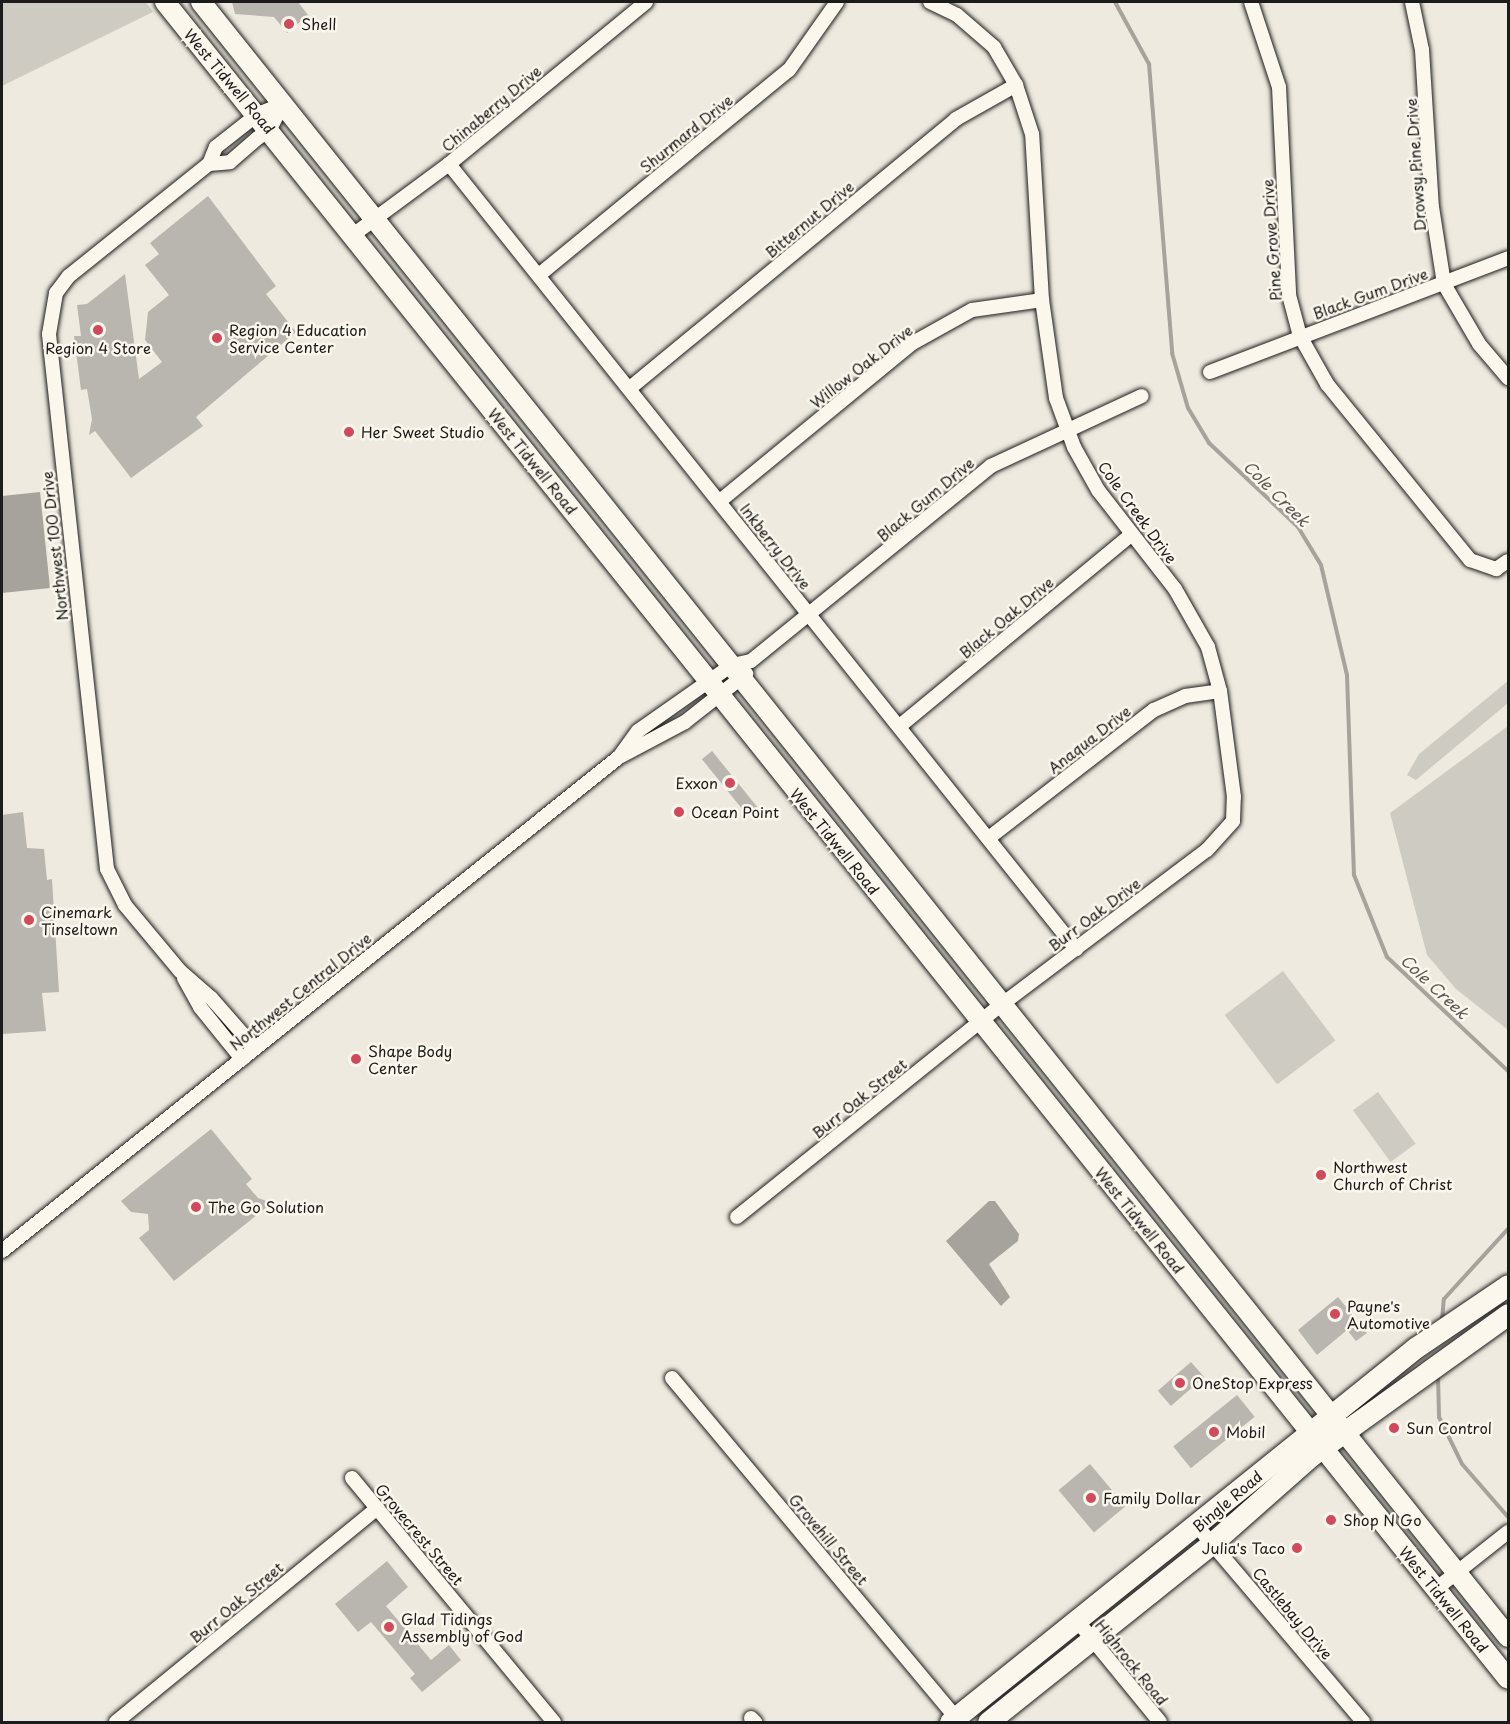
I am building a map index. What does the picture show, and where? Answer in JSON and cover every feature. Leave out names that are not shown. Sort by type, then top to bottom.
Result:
[{"type":"main road","name":"West Tidwell Road","points":[[165,2],[264,122],[534,465],[1509,1679]]},
{"type":"main road","name":"West Tidwell Road","points":[[201,2],[554,446],[742,669],[1001,1005],[1338,1423],[1455,1574],[1509,1637]]},
{"type":"main road","points":[[534,465],[554,446]]},
{"type":"main road","points":[[1101,1172],[1122,1155]]},
{"type":"main road","points":[[1189,1281],[1208,1263]]},
{"type":"main road","name":"Bingle Road","points":[[1338,1423],[1415,1348],[1474,1306],[1509,1286]]},
{"type":"main road","name":"Bingle Road","points":[[955,1721],[1197,1526],[1338,1423],[1410,1381],[1482,1330],[1509,1314]]},
{"type":"main road","name":"Bingle Road","points":[[988,1722],[1211,1544],[1316,1439]]},
{"type":"street","name":"Chinaberry Drive","points":[[353,235],[449,164],[646,2]]},
{"type":"street","name":"Shurmard Drive","points":[[539,275],[789,70],[837,2]]},
{"type":"street","name":"Cole Creek Drive","points":[[930,2],[957,15],[994,47],[1016,85],[1032,134],[1047,358],[1066,428],[1098,490],[1175,589],[1208,647],[1220,691],[1234,798],[1233,821],[1207,850]]},
{"type":"street","name":"Pine Grove Drive","points":[[1251,2],[1279,87],[1289,295],[1300,336],[1327,384],[1470,560],[1496,568],[1509,561]]},
{"type":"street","name":"Drowsy Pine Drive","points":[[1412,2],[1422,50],[1432,207],[1444,284],[1479,344],[1509,378]]},
{"type":"street","name":"Bitternut Drive","points":[[630,388],[956,119],[1016,85]]},
{"type":"street","name":"Northwest 100 Drive","points":[[209,164],[230,162],[264,122],[283,104]]},
{"type":"street","name":"Northwest 100 Drive","points":[[255,1048],[211,998],[180,971],[119,896],[107,869],[49,334],[56,293],[69,276],[209,164],[216,147],[264,122]]},
{"type":"street","name":"Inkberry Drive","points":[[449,164],[630,388],[809,616],[901,725],[1076,949]]},
{"type":"street","name":"Black Gum Drive","points":[[1210,372],[1509,258]]},
{"type":"street","name":"Willow Oak Drive","points":[[720,501],[911,344],[972,310],[1042,300]]},
{"type":"street","name":"Black Gum Drive","points":[[742,669],[991,466],[1066,428],[1142,396]]},
{"type":"street","name":"Black Oak Drive","points":[[901,725],[1131,535]]},
{"type":"street","name":"Northwest Central Drive","points":[[619,757],[647,746],[742,669]]},
{"type":"street","name":"Northwest Central Drive","points":[[2,1251],[619,757],[638,731],[714,690],[742,669]]},
{"type":"street","name":"Anaqua Drive","points":[[990,837],[1154,710],[1185,696],[1220,691]]},
{"type":"street","name":"Burr Oak Drive","points":[[1001,1005],[1207,850]]},
{"type":"street","name":"Northwest 100 Drive","points":[[180,971],[200,1007],[242,1059]]},
{"type":"street","name":"Burr Oak Street","points":[[737,1217],[1001,1005]]},
{"type":"street","name":"Grovehill Street","points":[[672,1377],[955,1721]]},
{"type":"street","name":"Grovecrest Street","points":[[352,1478],[554,1722]]},
{"type":"street","name":"Burr Oak Street","points":[[116,1722],[377,1508]]},
{"type":"street","name":"Castlebay Drive","points":[[1197,1526],[1363,1722]]},
{"type":"street","points":[[1436,1589],[1503,1537]]},
{"type":"street","name":"Highrock Road","points":[[1079,1623],[1160,1722]]},
{"type":"shaded area","points":[[2,2],[146,2],[153,12],[2,86]]},
{"type":"shaded area","points":[[40,492],[50,588],[2,593],[2,496]]},
{"type":"shaded area","points":[[1508,681],[1508,703],[1416,780],[1407,775],[1419,754]]},
{"type":"shaded area","points":[[1508,726],[1508,1030],[1456,989],[1427,955],[1390,813]]},
{"type":"shaded area","points":[[1283,971],[1335,1040],[1277,1084],[1225,1015]]},
{"type":"shaded area","points":[[1378,1092],[1416,1144],[1391,1162],[1353,1110]]},
{"type":"shaded area","points":[[989,1201],[995,1201],[1019,1234],[1018,1241],[989,1264],[1010,1297],[1001,1306],[946,1241]]},
{"type":"building","name":"Shell","points":[[232,2],[298,2],[308,15],[287,33],[274,17],[235,14]]},
{"type":"building","name":"Region 4 Education Service Center","points":[[208,196],[276,286],[266,294],[296,332],[196,417],[203,426],[131,478],[95,431],[89,435],[92,419],[87,389],[81,390],[74,336],[81,336],[77,305],[87,304],[125,274],[139,379],[162,362],[145,340],[148,312],[169,295],[145,265],[159,254],[150,243]]},
{"type":"building","name":"Exxon","points":[[712,751],[757,807],[747,815],[702,759]]},
{"type":"building","name":"Cinemark Tinseltown","points":[[23,812],[27,848],[44,849],[47,880],[52,879],[59,992],[42,993],[46,1031],[2,1034],[2,815]]},
{"type":"building","name":"The Go Solution","points":[[211,1129],[252,1179],[246,1184],[258,1198],[272,1203],[174,1281],[139,1238],[149,1230],[148,1214],[131,1212],[121,1201]]},
{"type":"building","name":"Payne's Automotive","points":[[1338,1297],[1367,1333],[1356,1341],[1347,1330],[1317,1355],[1298,1330]]},
{"type":"building","name":"OneStop Express","points":[[1191,1362],[1204,1377],[1171,1406],[1158,1391]]},
{"type":"building","name":"Mobil","points":[[1237,1395],[1255,1417],[1191,1468],[1173,1447]]},
{"type":"building","name":"Family Dollar","points":[[1090,1464],[1125,1506],[1094,1532],[1059,1490]]},
{"type":"building","name":"Glad Tidings Assembly of God","points":[[387,1561],[408,1587],[386,1606],[431,1660],[449,1645],[461,1660],[422,1692],[410,1678],[415,1674],[371,1622],[358,1632],[335,1604]]},
{"type":"waterway","name":"Cole Creek","points":[[1115,2],[1149,64],[1172,353],[1188,408],[1209,443],[1298,527],[1321,565],[1347,675],[1354,875],[1387,957],[1508,1071]]},
{"type":"waterway","name":"Cole Creek","points":[[1442,1320],[1444,1299],[1508,1229]]},
{"type":"waterway","name":"Cole Creek","points":[[1438,1375],[1439,1417],[1462,1464],[1508,1517]]},
{"type":"place","name":"Shell","points":[[289,24]]},
{"type":"place","name":"Region 4 Store","points":[[98,330]]},
{"type":"place","name":"Region 4 Education Service Center","points":[[217,338]]},
{"type":"place","name":"Her Sweet Studio","points":[[349,432]]},
{"type":"place","name":"Exxon","points":[[730,783]]},
{"type":"place","name":"Ocean Point","points":[[679,812]]},
{"type":"place","name":"Cinemark Tinseltown","points":[[29,920]]},
{"type":"place","name":"Shape Body Center","points":[[356,1059]]},
{"type":"place","name":"Northwest Church of Christ","points":[[1321,1175]]},
{"type":"place","name":"The Go Solution","points":[[196,1207]]},
{"type":"place","name":"Payne's Automotive","points":[[1335,1314]]},
{"type":"place","name":"OneStop Express","points":[[1180,1383]]},
{"type":"place","name":"Sun Control","points":[[1394,1428]]},
{"type":"place","name":"Mobil","points":[[1214,1432]]},
{"type":"place","name":"Family Dollar","points":[[1091,1498]]},
{"type":"place","name":"Shop N Go","points":[[1331,1520]]},
{"type":"place","name":"Julia's Taco","points":[[1297,1548]]},
{"type":"place","name":"Glad Tidings Assembly of God","points":[[389,1627]]}]
